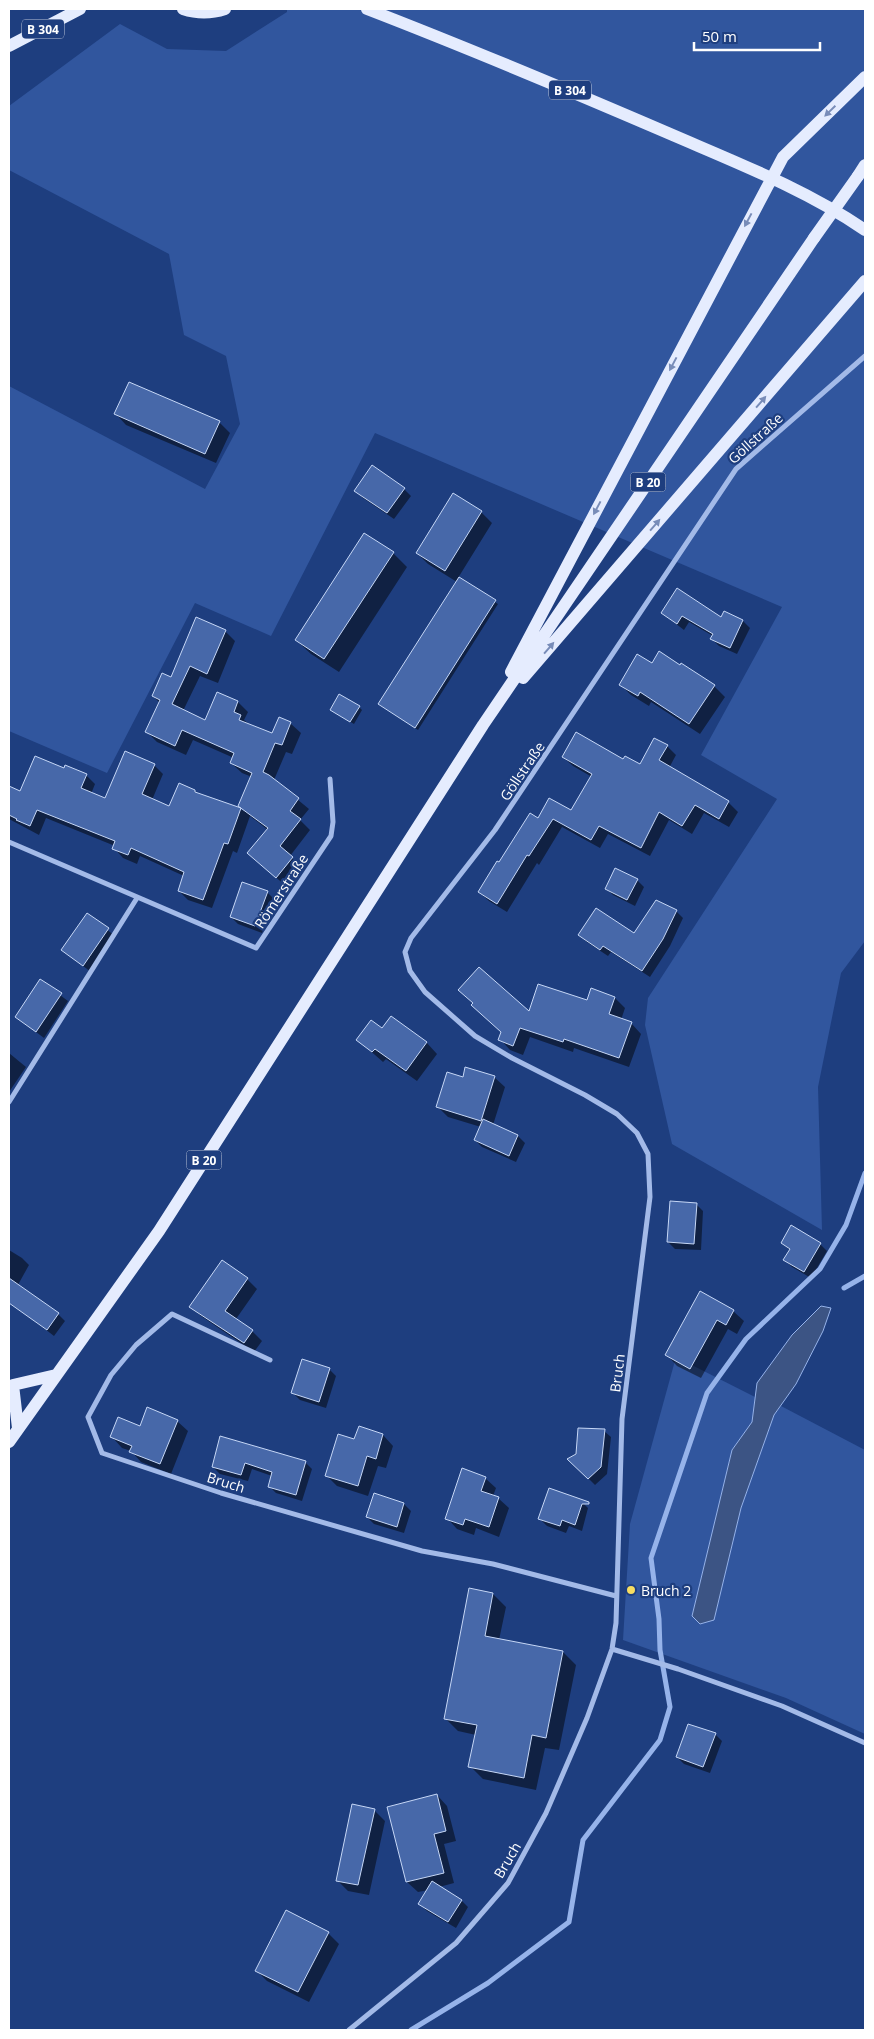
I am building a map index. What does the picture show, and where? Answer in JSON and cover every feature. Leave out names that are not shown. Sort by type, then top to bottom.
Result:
[{"type":"main road","points":[[183,9],[192,12],[208,13],[225,9]]},
{"type":"main road","name":"B 304","points":[[367,9],[524,70],[771,177],[865,230]]},
{"type":"main road","name":"B 304","points":[[9,46],[81,10]]},
{"type":"main road","points":[[482,725],[782,157],[865,77]]},
{"type":"main road","name":"B 20","points":[[9,1442],[159,1230],[482,725],[865,165]]},
{"type":"main road","points":[[482,725],[865,281]]},
{"type":"main road","points":[[18,1428],[11,1384],[56,1375]]},
{"type":"street","name":"Göllstraße","points":[[648,1154],[636,1133],[617,1114],[475,1036],[426,992],[410,971],[405,952],[411,938],[495,830],[736,469],[865,356]]},
{"type":"street","name":"Römerstraße","points":[[9,842],[256,948],[331,836],[333,822],[330,779]]},
{"type":"street","points":[[9,1102],[137,898]]},
{"type":"street","name":"Bruch","points":[[349,2030],[456,1943],[508,1883],[546,1813],[587,1718],[612,1649],[616,1596],[622,1419],[650,1197],[648,1154]]},
{"type":"street","name":"Bruch","points":[[270,1360],[172,1314],[136,1345],[110,1375],[88,1417],[102,1453],[221,1493],[422,1551],[493,1564],[616,1596]]},
{"type":"street","points":[[612,1649],[678,1669],[782,1706],[865,1743]]},
{"type":"shaded area","points":[[287,9],[865,9],[865,941],[841,973],[818,1087],[822,1230],[672,1144],[645,1025],[648,998],[777,799],[701,755],[782,607],[375,433],[271,636],[195,603],[107,773],[9,731],[9,386],[205,489],[240,424],[226,356],[184,335],[169,254],[9,170],[9,106],[120,24],[167,49],[226,51],[287,12]]},
{"type":"shaded area","points":[[821,1306],[831,1308],[823,1331],[796,1384],[774,1415],[741,1508],[714,1620],[700,1624],[692,1616],[732,1450],[752,1422],[757,1383],[792,1335]]},
{"type":"shaded area","points":[[676,1357],[755,1397],[752,1422],[732,1450],[692,1616],[700,1624],[714,1619],[741,1508],[774,1415],[781,1406],[865,1450],[865,1734],[786,1698],[623,1640],[630,1524]]},
{"type":"building","points":[[129,382],[220,421],[205,454],[114,414]]},
{"type":"building","points":[[372,465],[405,488],[387,513],[354,491]]},
{"type":"building","points":[[453,493],[482,511],[445,571],[416,553]]},
{"type":"building","points":[[364,533],[394,552],[324,659],[295,640]]},
{"type":"building","points":[[459,577],[496,600],[415,728],[378,704]]},
{"type":"building","points":[[677,588],[721,617],[724,611],[743,620],[730,648],[710,639],[713,634],[682,616],[677,624],[661,613]]},
{"type":"building","points":[[196,617],[226,630],[207,674],[190,666],[172,704],[205,720],[217,692],[238,701],[234,712],[241,715],[239,720],[272,733],[279,717],[291,722],[282,745],[275,743],[263,772],[299,798],[290,811],[301,819],[280,846],[293,857],[276,878],[247,853],[268,828],[238,806],[252,773],[230,763],[234,753],[182,730],[175,746],[145,732],[160,700],[152,696],[162,673],[171,677]]},
{"type":"building","points":[[659,651],[715,685],[689,724],[640,692],[638,696],[619,685],[637,654],[652,663]]},
{"type":"building","points":[[339,694],[360,706],[350,722],[330,710]]},
{"type":"building","points":[[576,732],[623,759],[625,756],[640,764],[654,738],[668,745],[659,760],[729,801],[719,819],[695,805],[682,826],[659,812],[641,848],[599,826],[591,840],[553,819],[529,856],[527,855],[497,904],[478,892],[530,813],[538,818],[549,798],[571,810],[592,774],[562,757]]},
{"type":"building","points":[[125,751],[155,764],[142,794],[169,806],[179,783],[195,790],[195,792],[241,808],[228,844],[224,843],[203,900],[178,891],[184,872],[131,848],[128,855],[112,849],[115,841],[37,810],[30,826],[9,815],[9,786],[20,791],[35,756],[64,768],[65,765],[87,774],[81,788],[105,798]]},
{"type":"building","points":[[615,868],[638,879],[627,900],[605,889]]},
{"type":"building","points":[[242,882],[268,891],[255,926],[230,917]]},
{"type":"building","points":[[656,900],[677,910],[663,939],[642,971],[603,946],[600,950],[578,935],[596,908],[634,933]]},
{"type":"building","points":[[87,913],[109,928],[83,966],[61,950]]},
{"type":"building","points":[[479,967],[529,1011],[538,984],[587,1000],[591,988],[615,997],[609,1014],[632,1022],[619,1058],[564,1039],[563,1042],[520,1028],[513,1046],[498,1040],[501,1032],[471,1005],[473,1003],[458,990]]},
{"type":"building","points":[[40,979],[62,993],[36,1032],[15,1017]]},
{"type":"building","points":[[391,1016],[427,1042],[406,1071],[375,1049],[372,1052],[356,1040],[371,1020],[382,1028]]},
{"type":"building","points":[[465,1067],[495,1076],[481,1121],[436,1107],[447,1072],[463,1077]]},
{"type":"building","points":[[483,1119],[518,1135],[509,1156],[474,1140]]},
{"type":"building","points":[[670,1201],[697,1203],[694,1244],[667,1242]]},
{"type":"building","points":[[791,1225],[821,1243],[804,1272],[783,1260],[790,1249],[781,1243]]},
{"type":"building","points":[[222,1260],[248,1278],[225,1311],[253,1330],[244,1343],[189,1307]]},
{"type":"building","points":[[9,1278],[59,1313],[47,1330],[9,1303]]},
{"type":"building","points":[[700,1291],[734,1310],[726,1325],[717,1320],[690,1369],[665,1355]]},
{"type":"building","points":[[302,1359],[330,1368],[319,1402],[291,1393]]},
{"type":"building","points":[[147,1407],[178,1420],[160,1464],[129,1452],[132,1446],[110,1437],[118,1417],[140,1426]]},
{"type":"building","points":[[359,1426],[383,1434],[376,1459],[367,1456],[358,1486],[325,1476],[338,1434],[354,1439]]},
{"type":"building","points":[[578,1428],[605,1429],[601,1467],[588,1479],[567,1459],[576,1454]]},
{"type":"building","points":[[220,1436],[306,1461],[296,1495],[268,1487],[272,1472],[245,1463],[241,1475],[212,1467]]},
{"type":"building","points":[[462,1468],[486,1477],[481,1491],[499,1497],[489,1527],[465,1519],[463,1525],[445,1519]]},
{"type":"building","points":[[549,1488],[589,1502],[589,1504],[582,1504],[575,1525],[562,1520],[560,1526],[538,1519]]},
{"type":"building","points":[[374,1493],[404,1503],[397,1527],[366,1517]]},
{"type":"building","points":[[469,1588],[493,1593],[485,1636],[563,1651],[546,1738],[532,1735],[524,1778],[468,1767],[477,1725],[444,1719]]},
{"type":"building","points":[[688,1724],[716,1733],[703,1767],[676,1757]]},
{"type":"building","points":[[437,1794],[446,1831],[434,1834],[444,1873],[406,1882],[387,1807]]},
{"type":"building","points":[[352,1804],[375,1809],[358,1885],[336,1881]]},
{"type":"building","points":[[432,1881],[462,1900],[448,1922],[418,1904]]},
{"type":"building","points":[[286,1910],[329,1932],[298,1992],[255,1971]]},
{"type":"waterway","points":[[411,2030],[488,1983],[569,1922],[583,1840],[660,1740],[670,1707],[660,1650],[659,1619],[651,1558],[707,1393],[746,1339],[820,1269],[846,1225],[865,1173]]},
{"type":"waterway","points":[[844,1288],[865,1276]]},
{"type":"place","name":"Bruch 2","points":[[631,1590]]}]
